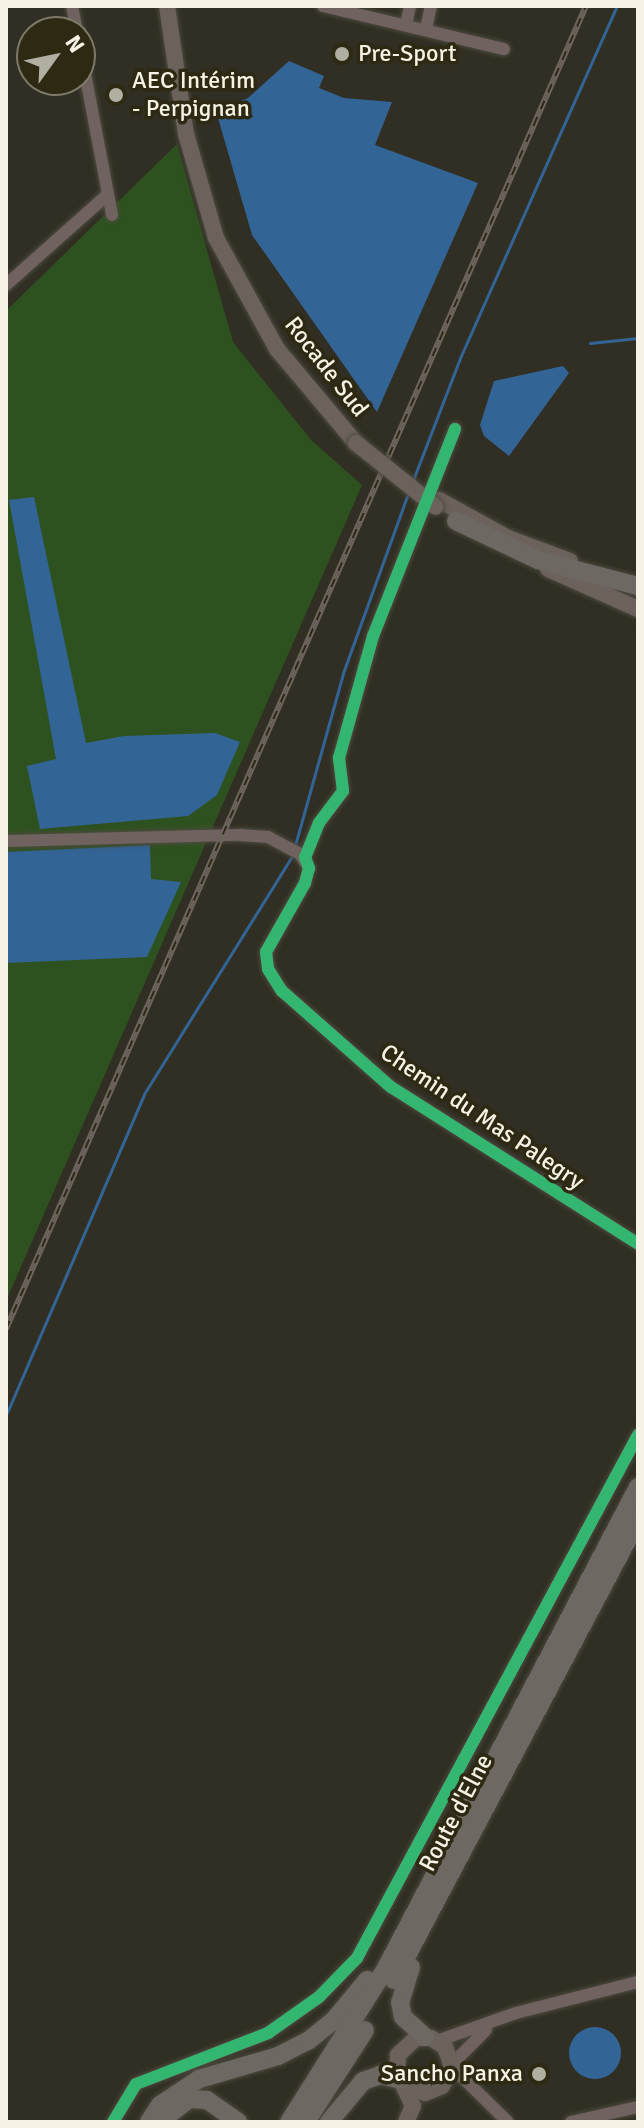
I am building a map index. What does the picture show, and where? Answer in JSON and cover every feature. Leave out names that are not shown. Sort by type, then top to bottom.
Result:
[{"type":"highway","points":[[456,521],[538,560],[638,586]]},
{"type":"highway","name":"Route d'Elne","points":[[289,2122],[386,1968],[638,1487]]},
{"type":"highway","name":"Route d'Elne","points":[[306,2122],[415,1942],[638,1520]]},
{"type":"highway","points":[[431,2039],[403,2017],[404,1986],[570,1650]]},
{"type":"highway","points":[[149,2122],[175,2092],[199,2079],[293,2049],[334,2020],[357,1996],[446,1852]]},
{"type":"highway","points":[[329,2122],[363,2081],[380,2075],[402,2082]]},
{"type":"highway","points":[[161,2122],[189,2099],[224,2108],[238,2122]]},
{"type":"main road","name":"Rocade Sud","points":[[167,6],[186,134],[216,238],[277,349],[359,440],[456,521],[508,551],[638,609]]},
{"type":"main road","name":"Rocade Sud","points":[[174,6],[194,134],[223,235],[283,346],[359,440]]},
{"type":"main road","name":"Rocade Sud","points":[[438,504],[508,538],[565,559],[638,576]]},
{"type":"main road","points":[[406,2122],[413,2106],[396,2064],[402,2047],[431,2039],[452,2065],[413,2122]]},
{"type":"main road","points":[[402,2082],[437,2088]]},
{"type":"street","points":[[323,6],[504,49]]},
{"type":"street","points":[[406,25],[410,6]]},
{"type":"street","points":[[426,29],[431,6]]},
{"type":"street","points":[[89,96],[112,215]]},
{"type":"street","points":[[6,284],[85,209],[107,195]]},
{"type":"street","points":[[6,841],[240,835],[268,837],[302,856],[319,823],[343,791],[339,758],[373,636],[455,429]]},
{"type":"street","name":"Chemin du Mas Palegry","points":[[302,856],[309,868],[305,883],[266,952],[268,969],[282,991],[391,1087],[638,1244]]},
{"type":"street","points":[[113,2122],[136,2084],[268,2033],[319,1997],[357,1958],[638,1435]]},
{"type":"street","points":[[431,2039],[638,1982]]},
{"type":"street","points":[[502,2019],[452,2065],[508,2122]]},
{"type":"street","points":[[437,2088],[464,2089],[498,2122]]},
{"type":"street","points":[[571,2122],[638,2107]]},
{"type":"green space","points":[[177,144],[233,342],[311,440],[362,485],[6,1301],[6,311]]},
{"type":"water","points":[[289,61],[324,76],[319,88],[344,98],[392,102],[375,145],[478,183],[377,412],[252,235],[216,111],[248,98]]},
{"type":"water","points":[[563,366],[569,373],[509,456],[484,436],[480,425],[494,381]]},
{"type":"water","points":[[34,497],[86,743],[124,736],[215,733],[240,742],[217,795],[188,816],[40,829],[27,766],[56,759],[9,500]]},
{"type":"water","points":[[150,845],[151,879],[181,882],[147,957],[6,963],[6,852]]},
{"type":"water","points":[[595,2027],[614,2034],[621,2053],[614,2072],[595,2079],[576,2072],[569,2053],[576,2034]]},
{"type":"waterway","points":[[413,480],[460,358],[617,6]]},
{"type":"waterway","points":[[590,343],[638,338]]},
{"type":"waterway","points":[[294,849],[343,673],[409,491]]},
{"type":"waterway","points":[[6,1415],[144,1094],[292,856]]},
{"type":"railway","points":[[6,1329],[586,6]]},
{"type":"cycle path","points":[[455,429],[373,636],[339,758],[343,791],[319,823],[305,857],[309,868],[305,883],[266,952],[268,969],[282,991],[391,1087],[638,1244]]},
{"type":"cycle path","points":[[113,2122],[136,2084],[268,2033],[319,1997],[357,1958],[638,1435]]},
{"type":"place","name":"Pre-Sport","points":[[342,54]]},
{"type":"place","name":"AEC Intérim - Perpignan","points":[[116,95]]},
{"type":"place","name":"Sancho Panxa","points":[[539,2074]]}]
